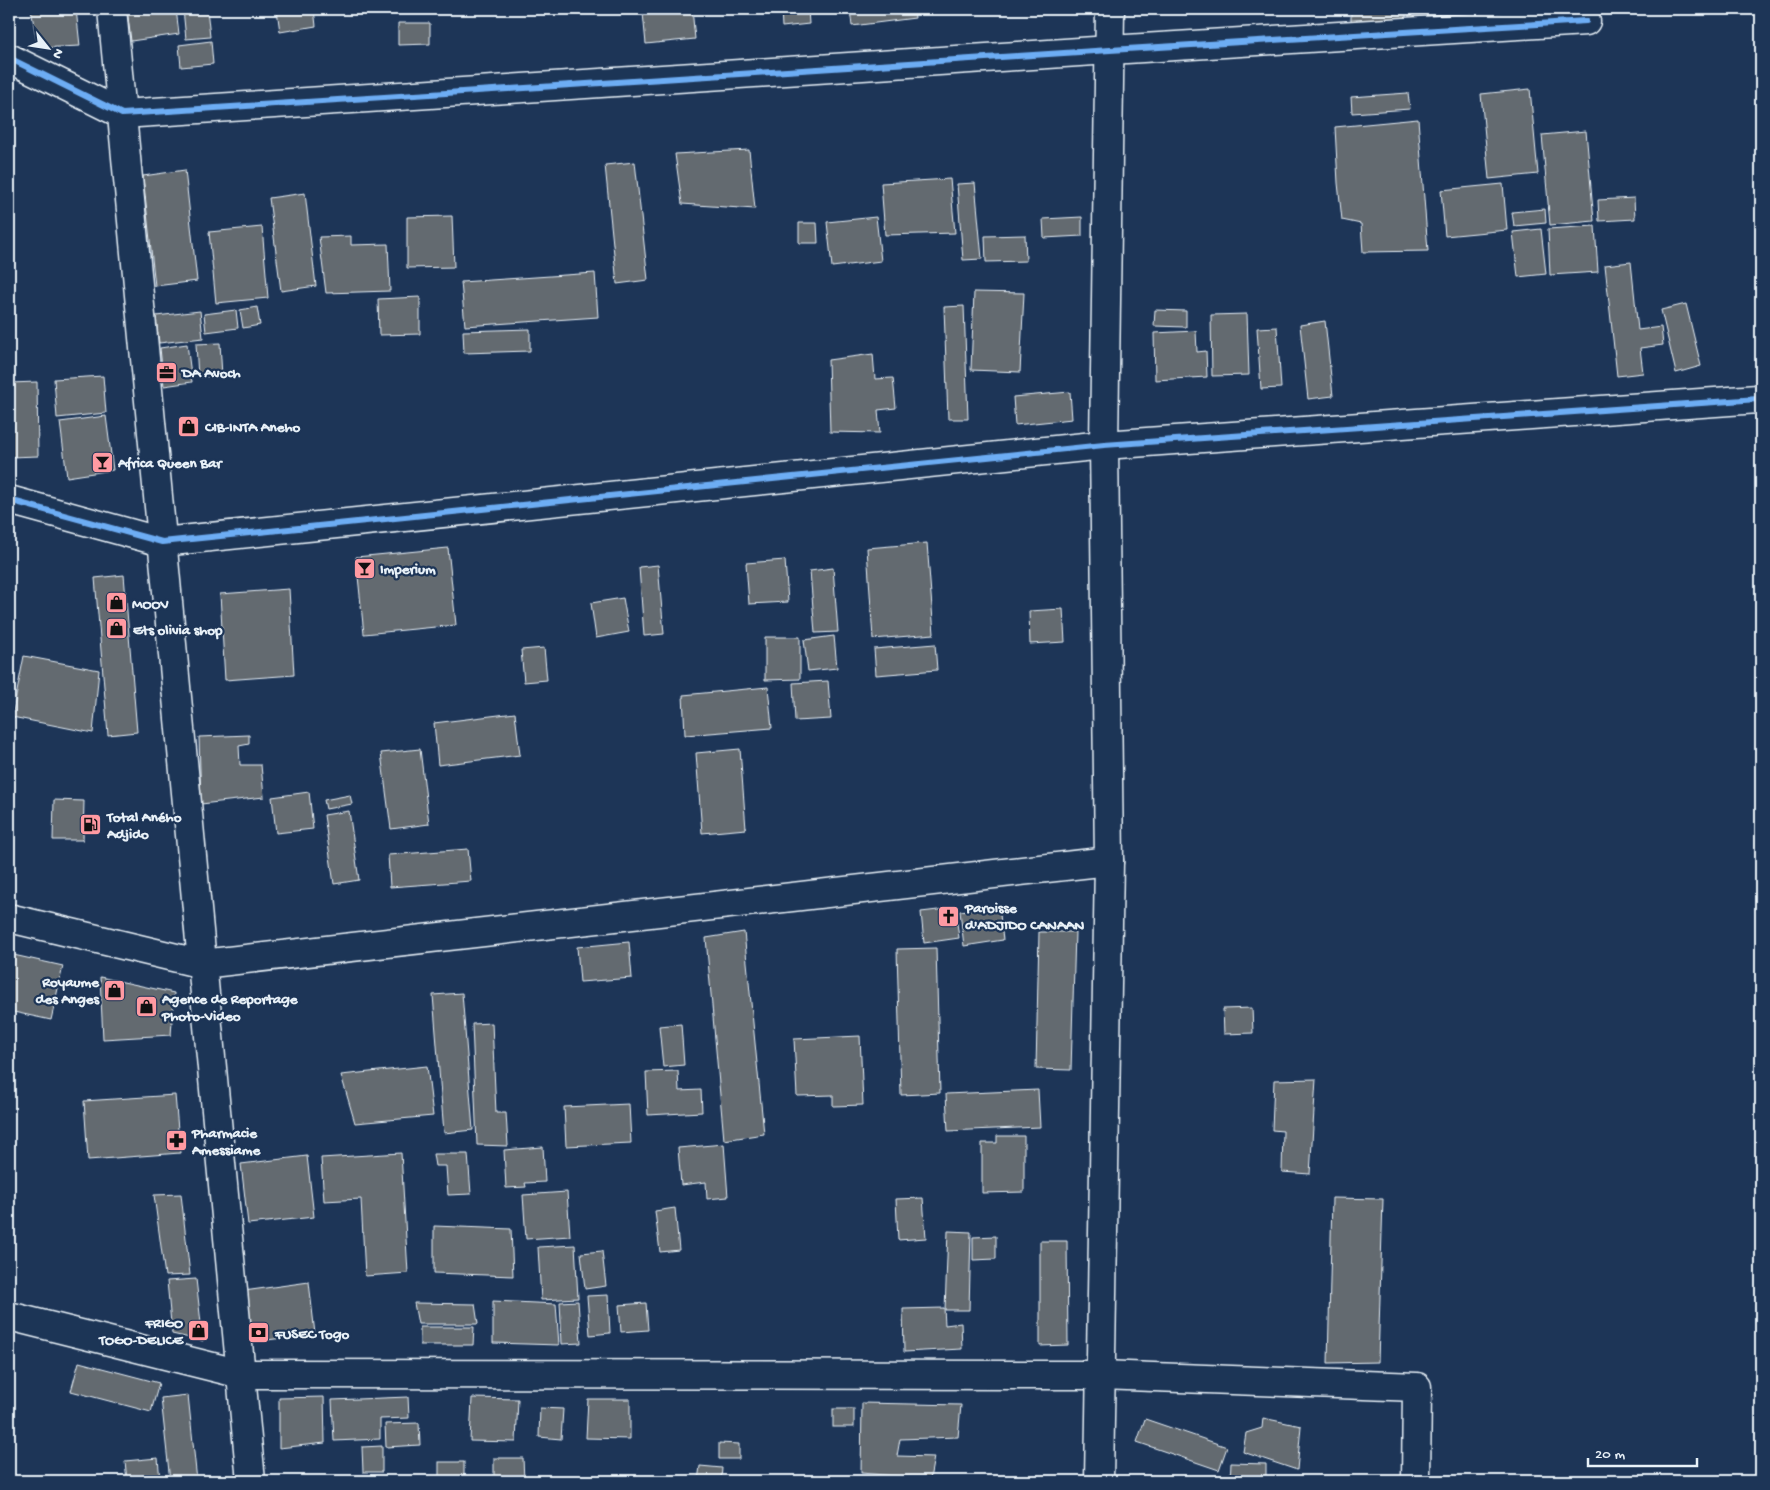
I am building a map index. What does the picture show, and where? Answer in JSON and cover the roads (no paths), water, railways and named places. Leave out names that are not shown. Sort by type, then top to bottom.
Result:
[{"type":"street","points":[[112,9],[251,1481]]},
{"type":"street","points":[[1100,1481],[1109,861],[1104,445],[1110,9]]},
{"type":"street","points":[[9,58],[122,114],[1586,21]]},
{"type":"street","points":[[9,500],[162,542],[1104,445],[1758,399]]},
{"type":"street","points":[[9,918],[202,964],[1109,861]]},
{"type":"street","points":[[9,1316],[241,1374],[1101,1375],[1417,1387],[1416,1481]]},
{"type":"place","name":"DA Avoch","points":[[166,372]]},
{"type":"place","name":"CIB-INTA Aneho","points":[[189,426]]},
{"type":"place","name":"Africa Queen Bar","points":[[102,462]]},
{"type":"place","name":"Imperium","points":[[364,568]]},
{"type":"place","name":"MOOV","points":[[116,603]]},
{"type":"place","name":"Ets olivia shop","points":[[117,629]]},
{"type":"place","name":"Total Aného Adjido","points":[[91,825]]},
{"type":"place","name":"Paroisse d'ADJIDO CANAAN","points":[[949,916]]},
{"type":"place","name":"Royaume des Anges","points":[[115,990]]},
{"type":"place","name":"Agence de Reportage Photo-Video","points":[[146,1007]]},
{"type":"place","name":"Pharmacie Amessiame","points":[[176,1141]]},
{"type":"place","name":"FRIGO TOGO-DELICE","points":[[199,1331]]},
{"type":"place","name":"FUSEC Togo","points":[[259,1333]]}]
